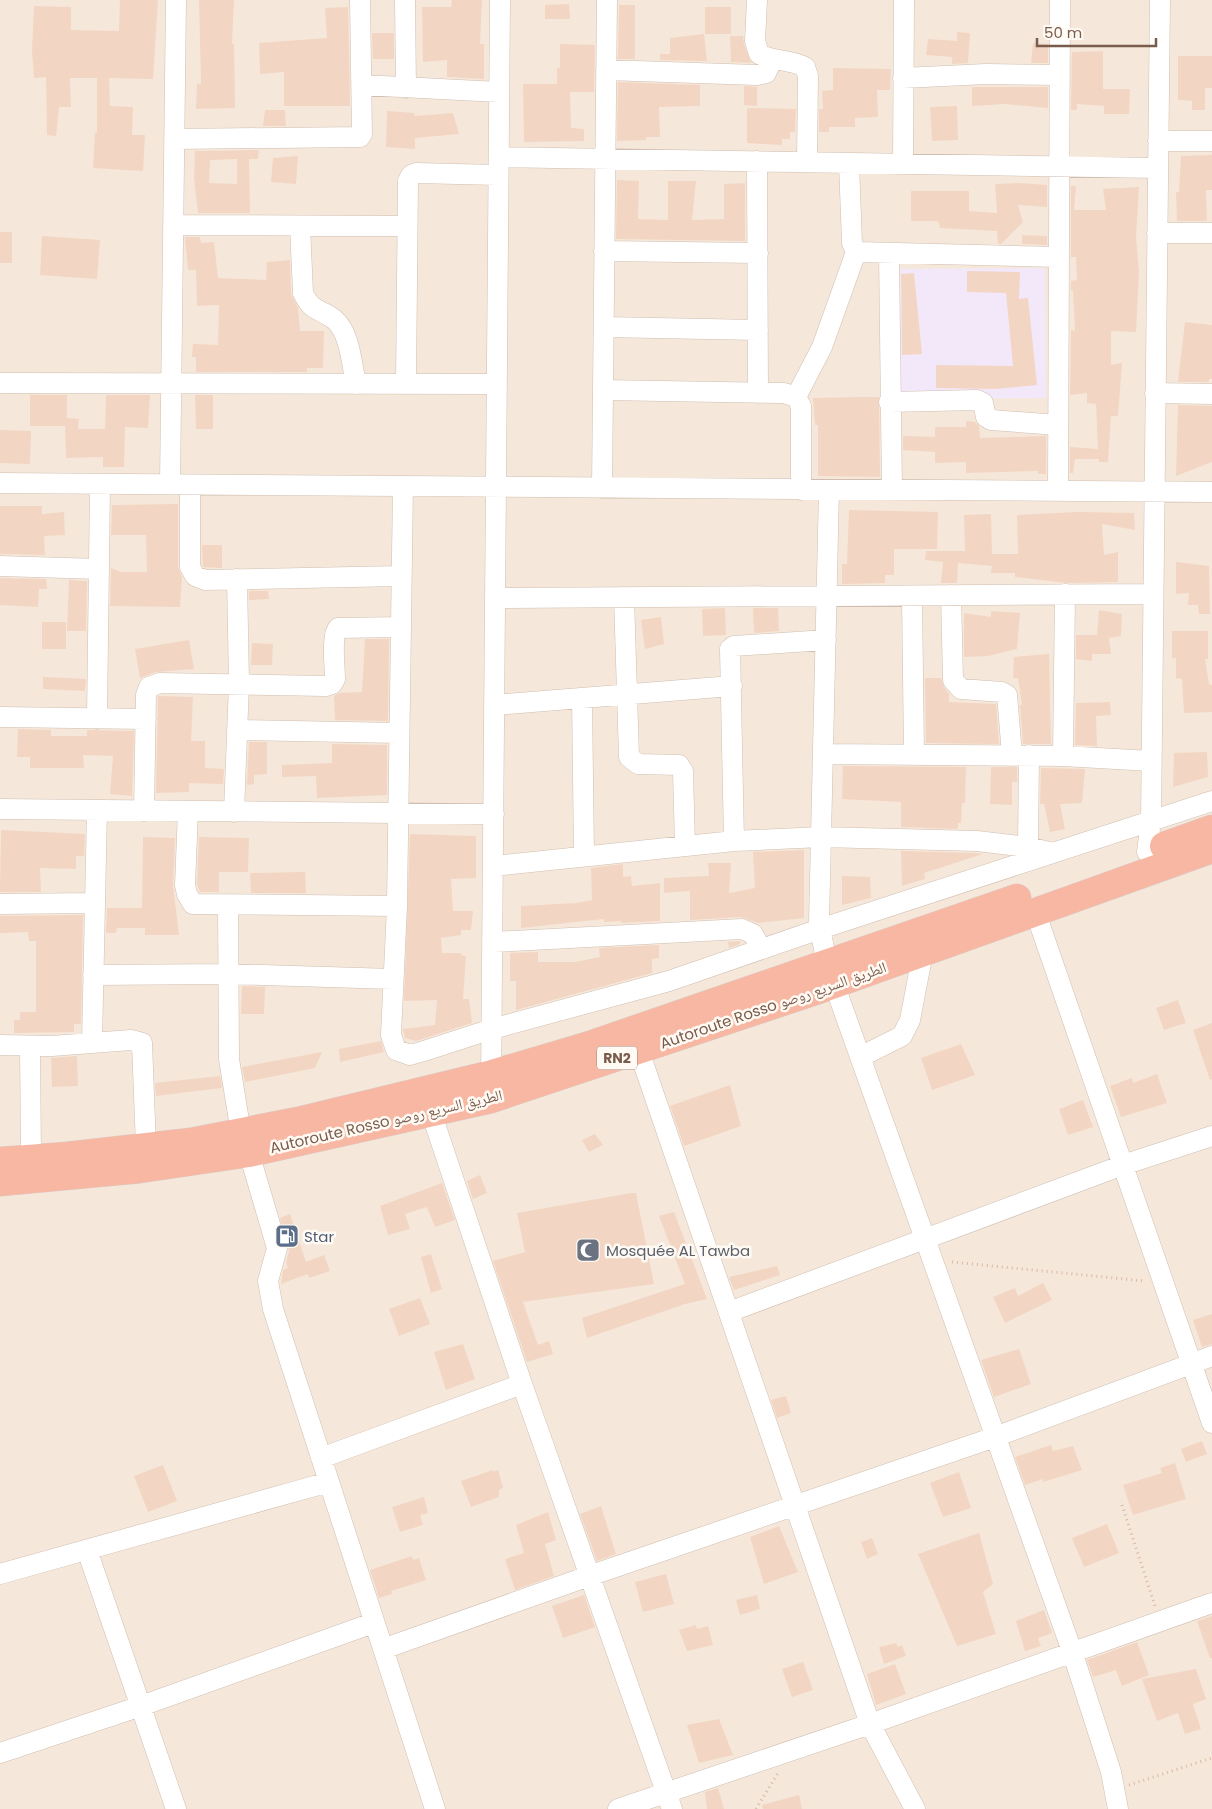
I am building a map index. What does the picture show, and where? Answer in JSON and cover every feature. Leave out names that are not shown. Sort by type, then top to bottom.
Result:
[{"type":"highway","name":"Autoroute Rosso الطريق السريع روصو","points":[[0,1182],[140,1169],[639,1051],[830,974],[1147,852],[1212,829]]},
{"type":"highway","name":"Autoroute Rosso الطريق السريع روصو","points":[[0,1161],[146,1148],[245,1143],[431,1112],[587,1046],[830,974],[923,952],[1212,849]]},
{"type":"street","points":[[170,484],[176,0]]},
{"type":"street","points":[[174,139],[355,139],[362,134],[360,0]]},
{"type":"street","points":[[405,0],[406,88]]},
{"type":"street","points":[[491,1086],[500,0]]},
{"type":"street","points":[[602,488],[607,0]]},
{"type":"street","points":[[751,0],[755,41],[759,54],[772,60],[794,61],[805,67],[808,76],[807,162]]},
{"type":"street","points":[[903,164],[904,0]]},
{"type":"street","points":[[1058,491],[1060,0]]},
{"type":"street","points":[[1147,852],[1151,821],[1160,0]]},
{"type":"street","points":[[606,70],[756,75],[766,73],[772,60]]},
{"type":"street","points":[[903,78],[986,74],[1059,75]]},
{"type":"street","points":[[362,85],[499,92]]},
{"type":"street","points":[[1158,141],[1212,141]]},
{"type":"street","points":[[406,384],[408,180],[411,175],[416,173],[605,159],[1158,168]]},
{"type":"street","points":[[757,161],[758,393]]},
{"type":"street","points":[[796,396],[822,347],[856,252],[852,243],[849,163]]},
{"type":"street","points":[[173,225],[407,226]]},
{"type":"street","points":[[300,226],[303,293],[307,302],[318,312],[335,320],[344,334],[356,384]]},
{"type":"street","points":[[1157,232],[1212,233]]},
{"type":"street","points":[[604,251],[758,253]]},
{"type":"street","points":[[856,252],[1058,257]]},
{"type":"street","points":[[889,254],[889,402],[892,490]]},
{"type":"street","points":[[604,327],[758,330]]},
{"type":"street","points":[[0,383],[497,384]]},
{"type":"street","points":[[603,390],[784,393],[796,396],[802,406],[801,490]]},
{"type":"street","points":[[1155,393],[1212,394]]},
{"type":"street","points":[[889,402],[978,400],[982,403],[986,417],[991,420],[1058,425]]},
{"type":"street","points":[[0,483],[1212,492]]},
{"type":"street","points":[[97,719],[100,484]]},
{"type":"street","points":[[190,484],[190,566],[195,576],[205,580],[401,576]]},
{"type":"street","points":[[402,486],[397,906],[391,1035],[396,1050],[403,1054],[410,1055],[424,1052],[492,1029],[669,981],[820,929],[1212,801]]},
{"type":"street","points":[[829,490],[820,929],[830,974],[926,1237],[1072,1651],[1111,1772],[1116,1799]]},
{"type":"street","points":[[0,566],[99,569]]},
{"type":"street","points":[[234,812],[239,683],[238,579]]},
{"type":"street","points":[[1063,756],[1065,594]]},
{"type":"street","points":[[495,598],[1152,594]]},
{"type":"street","points":[[951,595],[953,680],[961,689],[1002,692],[1007,695],[1020,755],[1028,847]]},
{"type":"street","points":[[912,596],[914,755]]},
{"type":"street","points":[[624,597],[629,757],[638,764],[679,765],[682,771],[685,846]]},
{"type":"street","points":[[144,811],[146,695],[149,687],[153,685],[239,683],[326,686],[335,679],[334,639],[338,628],[401,627]]},
{"type":"street","points":[[734,841],[732,686],[729,654],[734,646],[826,640]]},
{"type":"street","points":[[494,705],[732,686]]},
{"type":"street","points":[[582,698],[584,856]]},
{"type":"street","points":[[0,717],[146,720]]},
{"type":"street","points":[[237,730],[399,733]]},
{"type":"street","points":[[823,754],[1020,755],[1151,761]]},
{"type":"street","points":[[0,809],[494,814]]},
{"type":"street","points":[[92,1043],[97,810]]},
{"type":"street","points":[[188,811],[187,894],[193,904],[397,906]]},
{"type":"street","points":[[493,866],[734,841],[821,837],[977,841],[1028,847],[1053,854]]},
{"type":"street","points":[[0,904],[95,903]]},
{"type":"street","points":[[228,905],[229,1059],[245,1143],[277,1248],[268,1281],[268,1294],[435,1809]]},
{"type":"street","points":[[1036,911],[1212,1422]]},
{"type":"street","points":[[492,942],[742,928],[753,934],[761,949]]},
{"type":"street","points":[[860,1057],[902,1036],[910,1020],[923,952]]},
{"type":"street","points":[[93,975],[228,974],[393,979]]},
{"type":"street","points":[[0,1046],[132,1040],[142,1043],[146,1148]]},
{"type":"street","points":[[30,1046],[31,1159]]},
{"type":"street","points":[[639,1051],[870,1724],[915,1809]]},
{"type":"street","points":[[431,1112],[588,1576],[669,1801]]},
{"type":"street","points":[[729,1312],[1123,1165],[1212,1136]]},
{"type":"street","points":[[383,1649],[588,1576],[995,1437],[1212,1356]]},
{"type":"street","points":[[321,1458],[522,1384]]},
{"type":"street","points":[[0,1574],[329,1482]]},
{"type":"street","points":[[87,1550],[176,1809]]},
{"type":"street","points":[[618,1809],[669,1801],[792,1750],[1212,1603]]},
{"type":"street","points":[[0,1753],[141,1706],[373,1622]]},
{"type":"path","points":[[934,1260],[1164,1282]]},
{"type":"path","points":[[1122,1504],[1160,1621]]},
{"type":"path","points":[[756,1809],[792,1750]]},
{"type":"path","points":[[1116,1799],[1212,1758]]},
{"type":"shaded area","points":[[0,0],[1212,0],[1212,1809],[0,1809]]},
{"type":"shaded area","points":[[1045,268],[1046,398],[891,399],[890,269]]},
{"type":"building","points":[[120,0],[158,0],[153,79],[109,78],[110,106],[133,107],[132,135],[145,135],[143,171],[93,168],[95,133],[97,133],[97,78],[70,78],[71,107],[59,107],[56,136],[47,135],[46,77],[34,78],[32,51],[34,6],[71,7],[71,30],[119,31]]},
{"type":"building","points":[[199,0],[234,0],[232,44],[234,44],[235,108],[196,109],[197,84],[201,84]]},
{"type":"building","points":[[452,0],[482,0],[480,44],[484,44],[484,79],[447,77],[447,60],[423,62],[422,7],[451,7]]},
{"type":"building","points":[[569,4],[570,19],[545,19],[545,5]]},
{"type":"building","points":[[619,5],[635,5],[635,59],[618,59]]},
{"type":"building","points":[[348,7],[350,106],[284,106],[284,72],[260,74],[259,43],[327,38],[325,8]]},
{"type":"building","points":[[705,7],[731,7],[731,34],[705,34]]},
{"type":"building","points":[[957,32],[970,33],[968,63],[952,64],[952,57],[926,55],[928,39],[957,41]]},
{"type":"building","points":[[372,33],[394,33],[394,59],[373,59]]},
{"type":"building","points":[[704,34],[707,61],[660,60],[660,54],[670,54],[670,38]]},
{"type":"building","points":[[730,36],[743,36],[751,63],[731,62]]},
{"type":"building","points":[[1033,43],[1048,44],[1048,63],[1031,63]]},
{"type":"building","points":[[560,44],[595,45],[594,92],[570,92],[571,128],[584,129],[584,141],[524,142],[523,84],[557,84],[557,68],[560,68]]},
{"type":"building","points":[[1103,51],[1103,89],[1130,89],[1129,114],[1104,114],[1104,106],[1077,104],[1077,110],[1071,110],[1072,52]]},
{"type":"building","points":[[1178,56],[1212,56],[1212,88],[1205,88],[1205,110],[1192,110],[1192,101],[1178,100]]},
{"type":"building","points":[[833,68],[891,69],[890,90],[877,90],[878,117],[855,118],[855,127],[829,127],[829,132],[819,132],[819,109],[823,109],[822,91],[833,90]]},
{"type":"building","points":[[618,82],[700,85],[700,106],[659,107],[660,137],[646,137],[646,140],[617,141]]},
{"type":"building","points":[[744,86],[757,87],[757,106],[744,105]]},
{"type":"building","points":[[972,87],[1048,87],[1048,108],[1004,104],[972,106]]},
{"type":"building","points":[[957,106],[958,140],[932,141],[930,107]]},
{"type":"building","points":[[747,108],[796,109],[795,132],[790,132],[790,139],[782,139],[782,145],[747,143]]},
{"type":"building","points":[[265,110],[285,110],[286,126],[263,126]]},
{"type":"building","points":[[387,111],[414,113],[415,116],[453,113],[459,134],[415,138],[415,149],[386,147]]},
{"type":"building","points":[[259,150],[258,159],[249,159],[250,213],[198,213],[194,178],[195,151]],"holes":[[[237,159],[237,184],[209,183],[210,160]]]},
{"type":"building","points":[[1212,155],[1212,190],[1206,190],[1207,221],[1177,221],[1176,192],[1179,192],[1181,156]]},
{"type":"building","points":[[298,156],[296,184],[271,182],[273,158]]},
{"type":"building","points":[[617,180],[639,181],[638,219],[668,220],[668,181],[696,181],[692,220],[724,219],[724,184],[745,183],[745,241],[616,239]]},
{"type":"building","points":[[995,184],[1047,185],[1047,207],[1018,205],[1023,222],[1001,244],[998,244],[997,231],[940,228],[937,221],[911,221],[911,191],[969,191],[969,211],[997,213]]},
{"type":"building","points":[[1071,186],[1076,186],[1074,210],[1106,210],[1103,189],[1139,187],[1136,237],[1139,271],[1136,332],[1111,331],[1111,365],[1122,363],[1118,416],[1111,416],[1108,462],[1099,462],[1099,459],[1075,459],[1073,473],[1070,473],[1070,447],[1098,449],[1096,404],[1087,403],[1087,393],[1070,395],[1071,330],[1075,331],[1071,281],[1077,280],[1076,257],[1071,257]]},
{"type":"building","points":[[0,232],[12,232],[12,263],[0,263]]},
{"type":"building","points":[[1022,235],[1047,236],[1047,245],[1022,244]]},
{"type":"building","points":[[42,236],[100,240],[97,279],[40,275]]},
{"type":"building","points":[[185,237],[200,237],[201,243],[214,242],[218,278],[266,280],[267,262],[290,260],[291,294],[298,308],[300,331],[324,331],[323,368],[307,368],[307,372],[196,372],[196,357],[192,357],[193,344],[218,345],[219,305],[197,306],[196,270],[188,270]]},
{"type":"building","points":[[967,271],[1020,272],[1019,299],[1028,298],[1037,385],[996,389],[936,388],[936,365],[1013,366],[1006,293],[967,292]]},
{"type":"building","points":[[914,273],[922,354],[902,355],[901,274]]},
{"type":"building","points":[[1185,322],[1212,325],[1212,379],[1209,379],[1209,382],[1178,382]]},
{"type":"building","points":[[30,395],[67,395],[67,418],[79,419],[78,429],[105,429],[106,395],[150,395],[148,428],[125,427],[124,467],[103,467],[103,457],[66,458],[65,426],[30,426]]},
{"type":"building","points":[[195,395],[213,395],[213,429],[196,429]]},
{"type":"building","points":[[879,397],[880,477],[818,476],[818,425],[815,425],[813,398]]},
{"type":"building","points":[[1178,405],[1212,406],[1212,462],[1176,476]]},
{"type":"building","points":[[966,421],[975,422],[979,426],[980,438],[1046,436],[1046,474],[1038,474],[1038,471],[966,473],[966,462],[935,463],[935,452],[903,450],[903,436],[935,437],[935,427],[966,427]]},
{"type":"building","points":[[0,430],[31,431],[30,464],[0,463]]},
{"type":"building","points":[[178,504],[178,567],[182,577],[180,607],[110,606],[111,568],[121,572],[147,572],[146,535],[111,535],[112,505]]},
{"type":"building","points":[[0,506],[42,506],[42,514],[64,512],[65,535],[44,536],[45,555],[0,554]]},
{"type":"building","points":[[849,510],[938,512],[937,549],[894,549],[894,575],[885,575],[885,583],[842,584],[842,564],[847,564]]},
{"type":"building","points":[[1077,512],[1134,513],[1135,530],[1102,524],[1104,555],[1118,552],[1118,582],[1067,583],[1015,577],[1015,573],[991,573],[992,566],[958,563],[957,583],[941,583],[943,562],[925,560],[926,551],[965,551],[964,515],[991,514],[992,554],[1018,554],[1017,515]]},
{"type":"building","points":[[202,545],[222,545],[222,568],[203,567]]},
{"type":"building","points":[[1176,562],[1209,566],[1210,614],[1199,614],[1198,605],[1188,605],[1189,593],[1176,594]]},
{"type":"building","points":[[0,578],[46,579],[47,589],[39,589],[38,607],[0,605]]},
{"type":"building","points":[[69,580],[87,581],[86,631],[67,631]]},
{"type":"building","points":[[249,591],[268,591],[269,599],[249,600]]},
{"type":"building","points":[[725,608],[726,635],[703,636],[702,609]]},
{"type":"building","points":[[753,608],[778,608],[779,631],[754,633]]},
{"type":"building","points":[[1099,610],[1122,614],[1121,636],[1109,638],[1111,654],[1092,654],[1092,661],[1076,659],[1076,635],[1097,635]]},
{"type":"building","points":[[991,611],[1020,613],[1017,649],[988,656],[964,657],[964,613],[991,617]]},
{"type":"building","points":[[661,617],[664,644],[645,649],[641,620]]},
{"type":"building","points":[[42,622],[66,622],[66,649],[42,649]]},
{"type":"building","points":[[1172,631],[1208,631],[1208,659],[1205,659],[1209,684],[1212,685],[1212,712],[1184,713],[1182,679],[1176,678],[1176,658],[1172,658]]},
{"type":"building","points":[[365,639],[389,639],[388,721],[335,720],[334,696],[339,693],[362,692]]},
{"type":"building","points":[[189,640],[194,669],[156,672],[140,678],[135,649]]},
{"type":"building","points":[[252,643],[273,644],[272,665],[251,665]]},
{"type":"building","points":[[1049,654],[1051,744],[1023,744],[1020,705],[1022,705],[1018,678],[1013,678],[1014,657]]},
{"type":"building","points":[[43,677],[86,679],[85,691],[43,689]]},
{"type":"building","points":[[925,678],[941,678],[949,694],[949,702],[996,704],[999,744],[926,743]]},
{"type":"building","points":[[158,696],[193,697],[191,741],[205,741],[205,768],[224,769],[223,784],[189,783],[189,792],[156,793]]},
{"type":"building","points":[[1110,702],[1111,715],[1096,716],[1097,746],[1075,745],[1076,703]]},
{"type":"building","points":[[18,729],[51,730],[51,736],[87,736],[87,730],[134,731],[132,796],[110,794],[113,756],[83,755],[84,768],[30,768],[30,757],[17,757]]},
{"type":"building","points":[[249,742],[267,742],[267,774],[254,775],[254,784],[247,785]]},
{"type":"building","points":[[332,744],[387,745],[387,795],[317,798],[316,776],[282,777],[282,765],[332,763]]},
{"type":"building","points":[[1207,752],[1208,777],[1173,787],[1174,753]]},
{"type":"building","points":[[843,766],[966,767],[965,803],[962,803],[961,823],[958,823],[958,829],[901,827],[901,802],[842,799]]},
{"type":"building","points":[[991,767],[1017,767],[1017,782],[1012,782],[1012,805],[990,804]]},
{"type":"building","points":[[1041,768],[1085,769],[1082,803],[1060,804],[1065,829],[1050,832],[1044,804],[1040,804]]},
{"type":"building","points":[[1,830],[85,834],[84,856],[76,856],[76,869],[40,868],[41,892],[0,892]]},
{"type":"building","points":[[410,834],[476,836],[476,878],[451,879],[453,911],[473,911],[471,930],[461,930],[461,935],[441,938],[442,953],[461,953],[461,955],[466,956],[463,999],[469,999],[472,1023],[416,1041],[405,1038],[403,1029],[435,1025],[437,1000],[404,1001]]},
{"type":"building","points":[[143,837],[175,838],[173,885],[179,935],[145,935],[145,928],[117,928],[116,933],[106,933],[107,908],[142,908]]},
{"type":"building","points":[[199,837],[249,838],[248,872],[219,872],[219,892],[200,892],[197,884]]},
{"type":"building","points":[[804,850],[804,918],[758,923],[741,917],[690,920],[690,891],[664,893],[664,878],[709,876],[708,863],[731,863],[729,893],[755,888],[753,852]]},
{"type":"building","points":[[901,851],[983,854],[924,873],[925,879],[902,886]]},
{"type":"building","points":[[623,864],[623,877],[631,876],[632,886],[660,883],[660,921],[621,923],[621,921],[604,922],[604,919],[521,928],[521,906],[576,903],[592,900],[591,868]]},
{"type":"building","points":[[305,872],[306,893],[251,893],[250,873]]},
{"type":"building","points":[[842,876],[870,877],[871,898],[842,905]]},
{"type":"building","points":[[83,915],[81,1024],[74,1024],[74,1032],[14,1033],[14,1020],[20,1020],[20,1012],[36,1012],[36,941],[29,941],[28,932],[0,933],[0,916]]},
{"type":"building","points":[[740,941],[740,944],[729,948],[728,942]]},
{"type":"building","points":[[659,945],[659,958],[652,959],[652,973],[516,1010],[516,981],[510,981],[510,953],[538,952],[538,962],[575,962],[600,957],[599,948]]},
{"type":"building","points":[[242,986],[265,987],[264,1014],[241,1014]]},
{"type":"building","points":[[1178,1000],[1186,1023],[1164,1030],[1156,1008]]},
{"type":"building","points":[[1212,1023],[1212,1079],[1210,1080],[1193,1030]]},
{"type":"building","points":[[381,1041],[384,1052],[340,1062],[339,1049]]},
{"type":"building","points":[[961,1044],[975,1075],[932,1090],[921,1058]]},
{"type":"building","points":[[322,1052],[315,1068],[245,1082],[242,1067]]},
{"type":"building","points":[[77,1056],[78,1086],[52,1087],[51,1058]]},
{"type":"building","points":[[1157,1074],[1167,1103],[1121,1117],[1110,1086],[1132,1078],[1133,1083]]},
{"type":"building","points":[[220,1076],[222,1088],[156,1096],[155,1083]]},
{"type":"building","points":[[730,1085],[741,1126],[684,1146],[670,1106]]},
{"type":"building","points":[[1083,1100],[1093,1127],[1068,1135],[1059,1109]]},
{"type":"building","points":[[595,1134],[603,1145],[589,1152],[582,1140]]},
{"type":"building","points":[[480,1175],[487,1193],[473,1199],[467,1181]]},
{"type":"building","points":[[442,1183],[455,1220],[435,1227],[427,1207],[405,1214],[410,1229],[388,1235],[380,1206]]},
{"type":"building","points":[[636,1193],[654,1284],[523,1302],[538,1345],[549,1341],[553,1354],[527,1362],[493,1261],[525,1252],[517,1213]]},
{"type":"building","points":[[674,1212],[707,1299],[685,1304],[587,1338],[582,1318],[685,1284],[659,1216]]},
{"type":"building","points":[[290,1214],[306,1262],[324,1255],[330,1271],[309,1278],[308,1274],[281,1284],[283,1270],[288,1268],[286,1262],[289,1251],[280,1218]]},
{"type":"building","points":[[431,1254],[442,1289],[431,1293],[421,1257]]},
{"type":"building","points":[[777,1266],[780,1275],[734,1290],[729,1277]]},
{"type":"building","points":[[1043,1283],[1052,1300],[1005,1323],[993,1297],[1015,1288],[1018,1296]]},
{"type":"building","points":[[420,1298],[430,1324],[399,1336],[389,1309]]},
{"type":"building","points":[[1212,1314],[1212,1344],[1202,1347],[1193,1320]]},
{"type":"building","points":[[463,1344],[475,1379],[446,1390],[434,1352]]},
{"type":"building","points":[[1019,1349],[1031,1384],[994,1397],[981,1360]]},
{"type":"building","points":[[786,1396],[791,1413],[777,1418],[771,1400]]},
{"type":"building","points":[[1202,1441],[1207,1454],[1186,1462],[1181,1449]]},
{"type":"building","points":[[1051,1445],[1053,1451],[1073,1446],[1082,1470],[1043,1482],[1043,1479],[1025,1485],[1015,1457]]},
{"type":"building","points":[[1175,1463],[1186,1499],[1133,1515],[1123,1485],[1162,1473],[1160,1468]]},
{"type":"building","points":[[163,1465],[177,1501],[148,1512],[134,1476]]},
{"type":"building","points":[[493,1470],[493,1472],[498,1470],[503,1488],[499,1490],[499,1497],[471,1507],[461,1481]]},
{"type":"building","points":[[959,1472],[971,1508],[943,1517],[930,1483]]},
{"type":"building","points":[[424,1497],[428,1513],[420,1515],[423,1525],[400,1532],[392,1507]]},
{"type":"building","points":[[601,1506],[616,1554],[597,1561],[580,1514]]},
{"type":"building","points":[[548,1512],[556,1540],[545,1544],[554,1576],[515,1590],[505,1559],[524,1553],[516,1525]]},
{"type":"building","points":[[1107,1524],[1119,1553],[1084,1567],[1072,1538]]},
{"type":"building","points":[[779,1526],[798,1572],[764,1584],[750,1537]]},
{"type":"building","points":[[979,1533],[993,1584],[983,1592],[996,1634],[957,1646],[918,1554]]},
{"type":"building","points":[[872,1538],[878,1554],[867,1559],[861,1542]]},
{"type":"building","points":[[412,1556],[413,1560],[419,1558],[426,1580],[391,1591],[392,1594],[379,1598],[370,1570]]},
{"type":"building","points":[[666,1574],[674,1604],[643,1612],[635,1582]]},
{"type":"building","points":[[584,1595],[595,1627],[563,1638],[552,1606]]},
{"type":"building","points":[[757,1595],[760,1609],[740,1615],[736,1600]]},
{"type":"building","points":[[1044,1610],[1052,1633],[1038,1638],[1041,1646],[1025,1651],[1016,1621]]},
{"type":"building","points":[[1212,1616],[1212,1658],[1210,1658],[1197,1621]]},
{"type":"building","points":[[696,1625],[697,1629],[708,1626],[713,1645],[687,1651],[679,1630]]},
{"type":"building","points":[[1137,1642],[1149,1675],[1122,1686],[1116,1670],[1093,1677],[1087,1660]]},
{"type":"building","points":[[896,1643],[898,1647],[902,1645],[906,1656],[884,1664],[879,1647]]},
{"type":"building","points":[[803,1662],[813,1690],[792,1697],[782,1669]]},
{"type":"building","points":[[895,1664],[906,1694],[876,1705],[867,1674]]},
{"type":"building","points":[[1196,1669],[1206,1699],[1193,1704],[1201,1729],[1185,1734],[1178,1713],[1157,1721],[1142,1679]]},
{"type":"building","points":[[719,1719],[733,1755],[699,1763],[687,1725]]},
{"type":"building","points":[[718,1788],[724,1809],[707,1809],[705,1792]]},
{"type":"building","points":[[799,1795],[802,1809],[763,1809],[762,1805]]},
{"type":"place","name":"Star","points":[[287,1236]]},
{"type":"place","name":"Mosquée AL Tawba","points":[[588,1250]]}]
